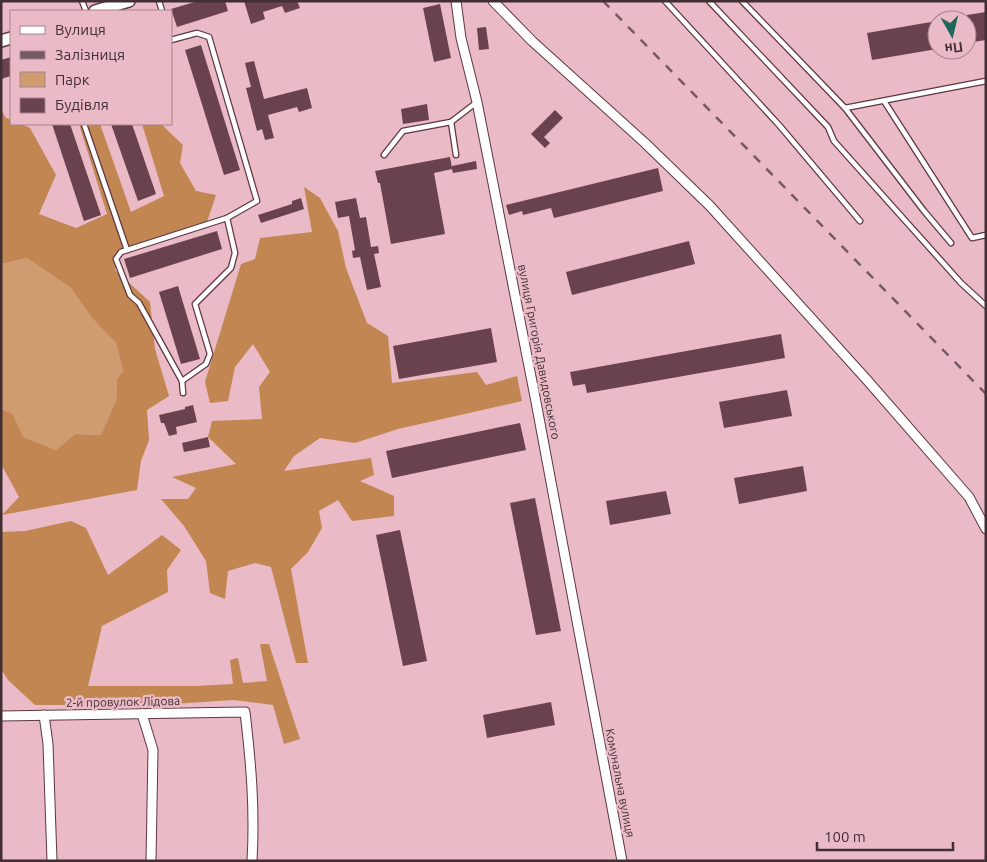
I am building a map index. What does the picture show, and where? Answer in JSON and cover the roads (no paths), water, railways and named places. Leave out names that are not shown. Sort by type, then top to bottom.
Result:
[{"type":"main road","points":[[99,10],[129,1]]},
{"type":"street","name":"вулиця Григорія Давидовського","points":[[456,1],[461,38],[477,102],[536,402],[593,709]]},
{"type":"street","points":[[494,1],[532,42],[645,143],[710,206],[969,496],[986,530]]},
{"type":"street","name":"Комунальна вулиця","points":[[593,709],[622,861]]},
{"type":"street","name":"2-й провулок Лідова","points":[[1,716],[245,712],[253,783],[252,861]]},
{"type":"street","points":[[142,714],[153,750],[151,861]]},
{"type":"street","points":[[44,715],[48,744],[52,861]]},
{"type":"lane","points":[[665,1],[779,125],[860,221]]},
{"type":"lane","points":[[709,1],[828,127],[834,141],[961,283],[986,306]]},
{"type":"lane","points":[[742,1],[845,108],[924,212],[951,243]]},
{"type":"lane","points":[[172,40],[197,33],[209,37],[257,201],[227,218],[121,252],[116,259],[130,296],[139,303],[182,381],[183,393]]},
{"type":"lane","points":[[845,108],[986,81]]},
{"type":"lane","points":[[884,100],[972,238],[986,236]]},
{"type":"lane","points":[[384,155],[403,131],[451,122],[477,102]]},
{"type":"lane","points":[[451,122],[456,155]]},
{"type":"lane","points":[[84,125],[127,250]]},
{"type":"lane","points":[[182,381],[206,364],[210,354],[195,304],[231,268],[235,253],[227,218]]},
{"type":"railway","points":[[603,1],[986,394]]}]
